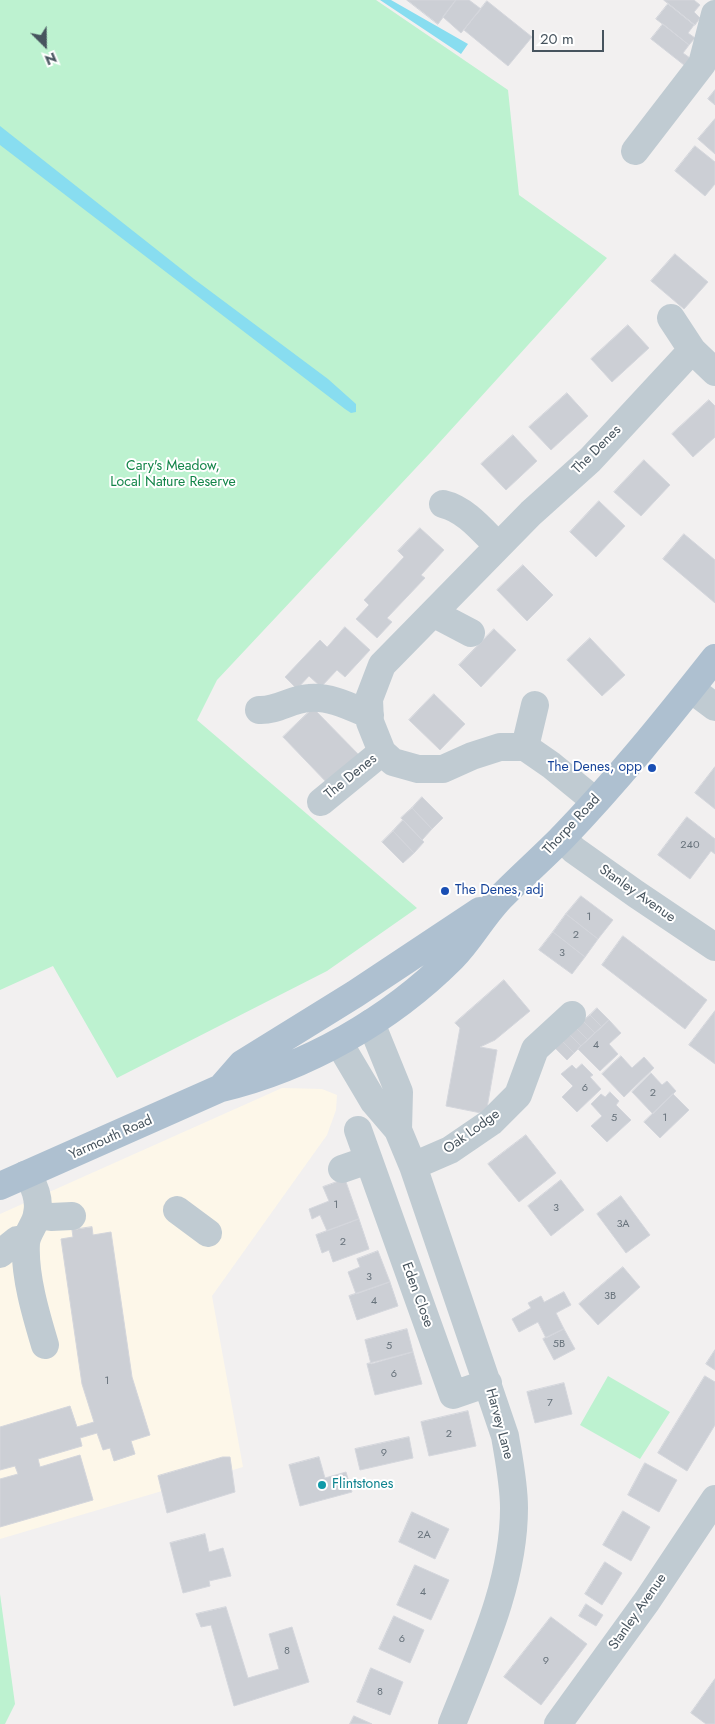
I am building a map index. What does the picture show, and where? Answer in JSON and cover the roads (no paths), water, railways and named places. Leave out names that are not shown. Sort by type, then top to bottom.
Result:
[{"type":"main road","name":"Thorpe Road","points":[[371,1023],[417,989],[452,958],[502,896],[562,838],[715,658]]},
{"type":"main road","name":"Thorpe Road","points":[[355,994],[502,896]]},
{"type":"main road","name":"Yarmouth Road","points":[[221,1088],[242,1064],[355,994]]},
{"type":"main road","points":[[355,994],[371,1023]]},
{"type":"main road","points":[[323,1014],[339,1043]]},
{"type":"main road","name":"Yarmouth Road","points":[[0,1186],[221,1088],[258,1080],[339,1043],[371,1023]]},
{"type":"street","points":[[635,151],[702,64],[715,14]]},
{"type":"street","points":[[671,318],[692,350],[715,372]]},
{"type":"street","name":"The Denes","points":[[525,747],[500,747],[472,756],[443,769],[418,770],[393,762],[382,752],[370,722],[369,699],[382,665],[531,513],[590,460],[692,350]]},
{"type":"street","points":[[443,504],[454,506],[461,511],[498,546]]},
{"type":"street","points":[[433,613],[471,633]]},
{"type":"street","points":[[691,688],[715,707]]},
{"type":"street","points":[[259,710],[271,710],[308,698],[329,699],[370,714]]},
{"type":"street","points":[[534,705],[525,747],[552,765],[594,801]]},
{"type":"street","name":"The Denes","points":[[321,802],[382,752]]},
{"type":"street","name":"Stanley Avenue","points":[[562,838],[574,850],[715,947]]},
{"type":"street","name":"Oak Lodge","points":[[412,1166],[450,1150],[491,1122],[518,1095],[535,1049],[572,1015]]},
{"type":"street","name":"Harvey Lane","points":[[371,1023],[399,1092],[398,1130]]},
{"type":"street","name":"Harvey Lane","points":[[339,1043],[374,1102],[398,1130],[488,1383],[505,1436],[512,1472],[514,1508],[509,1558],[489,1631],[452,1724]]},
{"type":"street","name":"Eden Close","points":[[358,1130],[453,1395],[488,1383]]},
{"type":"street","points":[[342,1169],[368,1160]]},
{"type":"street","points":[[25,1175],[37,1192],[37,1215],[26,1242],[31,1294],[46,1345]]},
{"type":"street","points":[[177,1210],[208,1233]]},
{"type":"street","points":[[37,1215],[51,1217],[72,1216]]},
{"type":"street","points":[[0,1254],[17,1240],[26,1242]]},
{"type":"street","name":"Stanley Avenue","points":[[558,1724],[647,1601],[715,1499]]},
{"type":"water","points":[[380,0],[391,0],[468,44],[461,54]]},
{"type":"water","points":[[0,126],[194,279],[328,379],[356,404],[356,412],[351,413],[345,409],[0,145]]},
{"type":"place","name":"The Denes, opp","points":[[652,768]]},
{"type":"place","name":"The Denes, adj","points":[[445,891]]},
{"type":"place","name":"Flintstones","points":[[322,1485]]},
{"type":"park label","name":"Cary's Meadow, Local Nature Reserve","points":[[173,476]]}]
